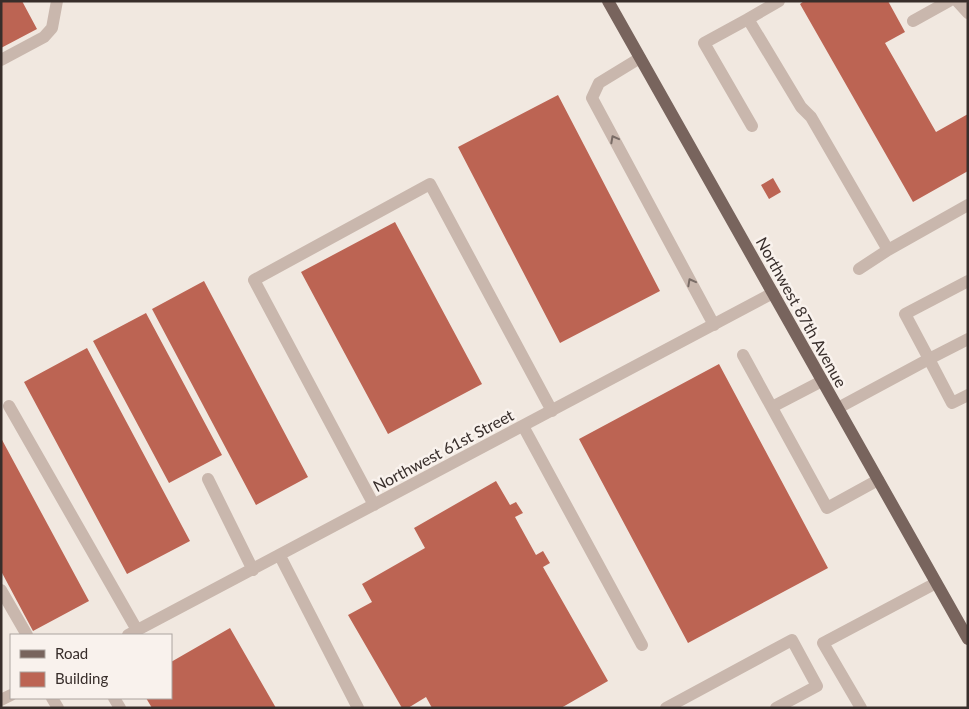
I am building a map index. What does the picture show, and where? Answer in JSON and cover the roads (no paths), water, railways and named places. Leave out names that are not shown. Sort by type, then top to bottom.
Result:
[{"type":"main road","name":"Northwest 87th Avenue","points":[[608,1],[968,639]]},
{"type":"street","points":[[1,60],[44,37],[52,28],[57,1]]},
{"type":"street","points":[[752,126],[704,43],[779,1]]},
{"type":"street","points":[[913,20],[949,1]]},
{"type":"street","points":[[958,1],[968,14]]},
{"type":"street","points":[[748,19],[801,107],[811,117],[888,250]]},
{"type":"street","points":[[640,58],[599,83],[592,98],[714,325]]},
{"type":"street","points":[[374,505],[254,280],[430,184],[552,411]]},
{"type":"street","points":[[859,269],[888,250],[968,206]]},
{"type":"street","points":[[968,281],[905,314],[952,403],[968,395]]},
{"type":"street","name":"Northwest 61st Street","points":[[132,633],[773,293]]},
{"type":"street","points":[[838,408],[968,339]]},
{"type":"street","points":[[743,355],[827,508],[878,480]]},
{"type":"street","points":[[772,407],[822,381]]},
{"type":"street","points":[[9,406],[132,633]]},
{"type":"street","points":[[523,426],[642,645]]},
{"type":"street","points":[[208,479],[253,570]]},
{"type":"street","points":[[280,556],[358,708]]},
{"type":"street","points":[[861,708],[823,643],[936,583]]},
{"type":"street","points":[[1,590],[26,634]]},
{"type":"street","points":[[666,708],[792,640],[817,686],[776,708]]}]
